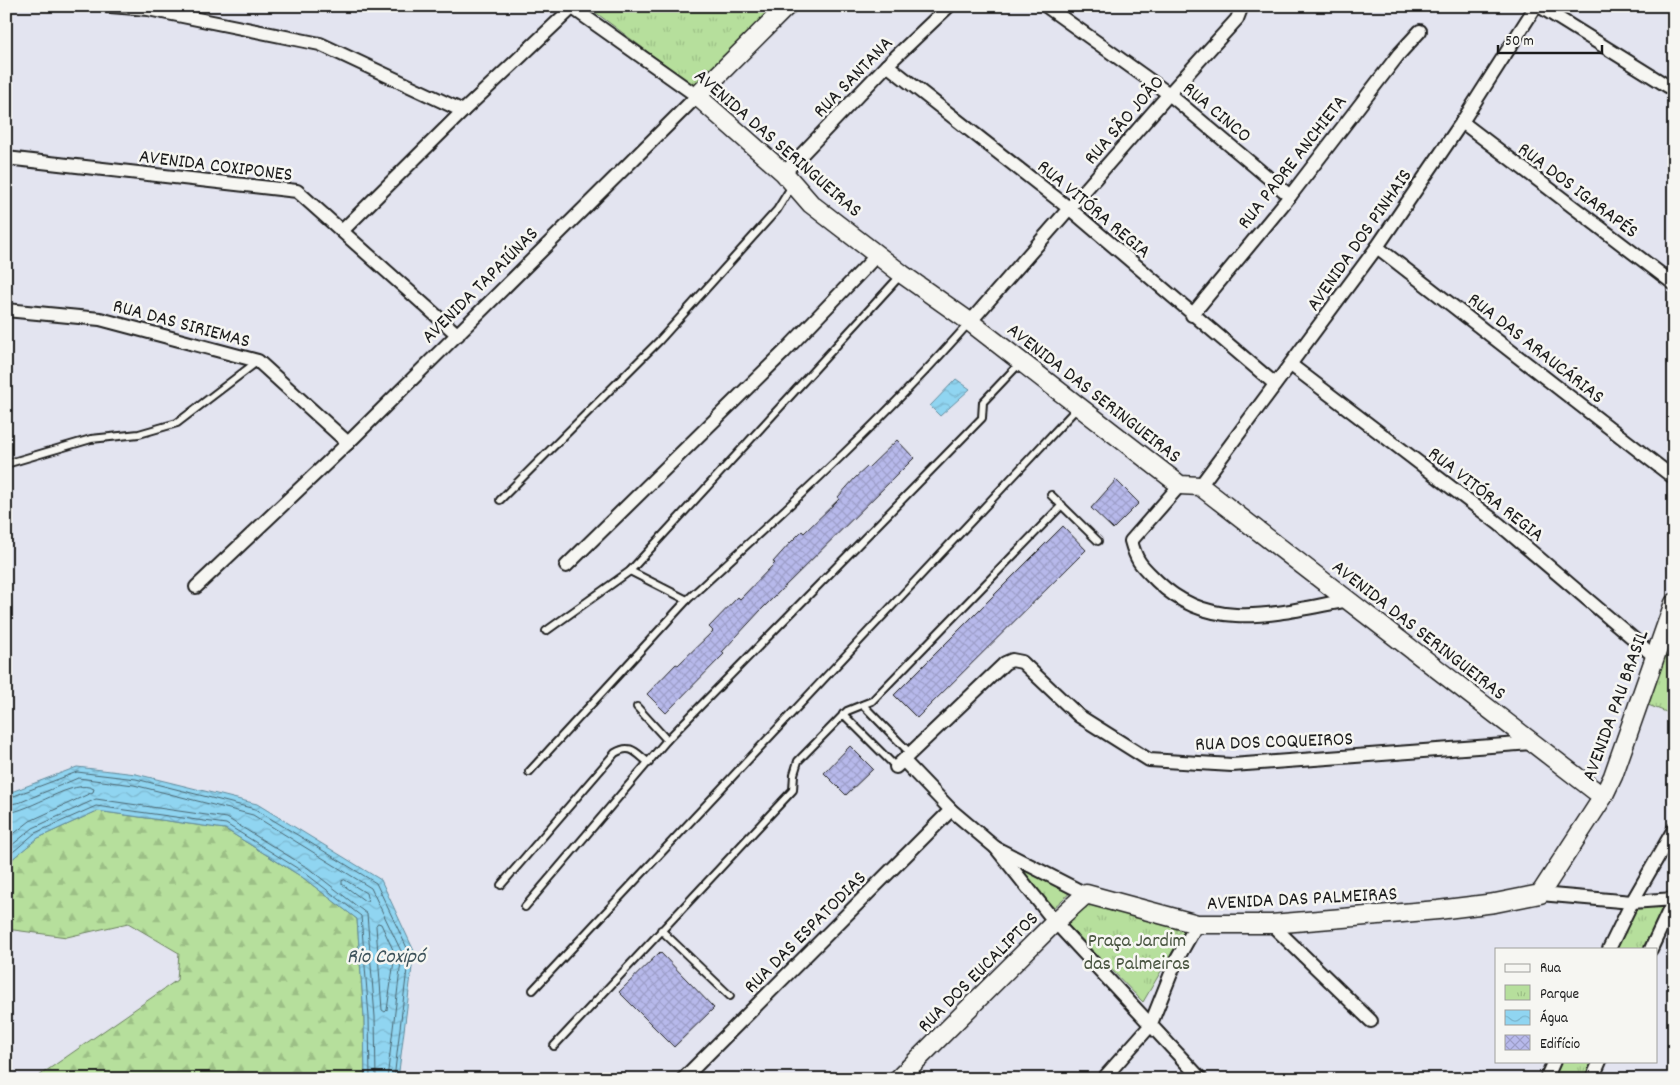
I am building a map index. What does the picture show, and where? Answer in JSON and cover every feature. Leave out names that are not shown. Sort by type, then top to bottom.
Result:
[{"type":"street","points":[[110,6],[148,8],[320,44],[463,111]]},
{"type":"street","name":"AVENIDA TAPAIÚNAS","points":[[196,587],[348,443],[787,6]]},
{"type":"street","name":"RUA SANTANA","points":[[789,178],[887,66],[949,6]]},
{"type":"street","name":"RUA CINCO","points":[[1046,6],[1169,94],[1290,196]]},
{"type":"street","name":"RUA SÃO JOÃO","points":[[970,322],[1236,19],[1242,6]]},
{"type":"street","points":[[1537,6],[1674,90]]},
{"type":"street","name":"AVENIDA DOS PINHAIS","points":[[1200,486],[1377,247],[1462,122],[1537,6]]},
{"type":"street","points":[[343,230],[571,7]]},
{"type":"street","name":"AVENIDA DAS SERINGUEIRAS","points":[[571,7],[698,96],[789,178],[811,204],[877,255],[970,322],[1180,485],[1200,486],[1603,797]]},
{"type":"street","name":"RUA PADRE ANCHIETA","points":[[1192,315],[1290,196],[1399,54],[1420,31]]},
{"type":"street","name":"RUA VITÓRA REGIA","points":[[887,66],[1070,209],[1275,384]]},
{"type":"street","name":"RUA DOS IGARAPÉS","points":[[1462,122],[1674,284]]},
{"type":"street","name":"AVENIDA COXIPONES","points":[[6,158],[297,191],[458,334]]},
{"type":"street","name":"RUA DAS ARAUCÁRIAS","points":[[1377,247],[1674,478]]},
{"type":"street","points":[[566,566],[784,352],[877,255]]},
{"type":"street","name":"RUA DAS SIRIEMAS","points":[[6,310],[100,320],[258,361],[348,443]]},
{"type":"street","name":"RUA VITÓRA REGIA","points":[[1291,365],[1499,524],[1655,657]]},
{"type":"street","points":[[1180,485],[1131,540],[1136,560],[1170,594],[1200,610],[1232,616],[1277,612],[1349,600]]},
{"type":"street","name":"AVENIDA PAU BRASIL","points":[[1540,894],[1603,797],[1625,748],[1674,603]]},
{"type":"street","name":"RUA DOS COQUEIROS","points":[[904,761],[1005,663],[1012,660],[1022,662],[1079,716],[1149,760],[1232,765],[1532,744]]},
{"type":"street","name":"AVENIDA DAS PALMEIRAS","points":[[904,761],[951,810],[996,848],[1086,894],[1197,924],[1271,924],[1438,910],[1495,903],[1540,894],[1632,902],[1674,899]]},
{"type":"street","name":"RUA DAS ESPATODIAS","points":[[683,1079],[951,810]]},
{"type":"street","points":[[1609,948],[1632,902],[1674,829]]},
{"type":"street","points":[[996,848],[1055,922],[1201,1079]]},
{"type":"street","name":"RUA DOS EUCALIPTOS","points":[[898,1079],[1055,922],[1086,894]]},
{"type":"street","points":[[1651,948],[1674,899]]},
{"type":"street","points":[[1103,1079],[1150,1026],[1176,961],[1197,924]]},
{"type":"street","points":[[1271,924],[1371,1021]]},
{"type":"street","points":[[1546,1079],[1554,1062]]},
{"type":"street","points":[[1592,1079],[1600,1062]]},
{"type":"lane","points":[[500,500],[658,341],[777,210],[789,178]]},
{"type":"lane","points":[[546,630],[630,571],[902,274]]},
{"type":"lane","points":[[529,772],[686,600],[793,504],[926,372],[970,322]]},
{"type":"lane","points":[[6,464],[92,439],[139,434],[177,423],[258,361]]},
{"type":"lane","points":[[525,907],[667,740],[982,418],[983,402],[1021,362]]},
{"type":"lane","points":[[533,990],[1078,407]]},
{"type":"lane","points":[[1051,495],[1098,541]]},
{"type":"lane","points":[[554,1046],[794,790],[794,774],[798,761],[851,708],[863,706],[872,700],[1062,505]]},
{"type":"lane","points":[[630,571],[686,600]]},
{"type":"lane","points":[[863,706],[904,761]]},
{"type":"lane","points":[[637,707],[667,740]]},
{"type":"lane","points":[[844,714],[904,761]]},
{"type":"lane","points":[[501,885],[615,753],[623,748],[631,749],[648,763]]},
{"type":"lane","points":[[661,930],[730,996]]},
{"type":"green space","points":[[587,6],[781,6],[696,88]]},
{"type":"green space","points":[[1674,631],[1674,715],[1648,705]]},
{"type":"green space","points":[[97,811],[225,829],[302,877],[357,919],[364,1017],[365,1079],[6,1079],[6,1076],[36,1078],[177,980],[179,953],[128,923],[67,937],[6,929],[6,864],[38,838]]},
{"type":"green space","name":"Praça Jardim das Palmeiras","points":[[1011,861],[1072,891],[1052,909]]},
{"type":"green space","name":"Praça Jardim das Palmeiras","points":[[1087,899],[1156,922],[1187,927],[1143,1002],[1063,920]]},
{"type":"green space","points":[[1664,905],[1644,948],[1614,948],[1635,907]]},
{"type":"green space","points":[[1557,1062],[1592,1062],[1584,1079],[1549,1079]]},
{"type":"water","points":[[956,379],[970,389],[940,416],[930,406]]},
{"type":"water","name":"Rio Coxipó","points":[[77,767],[136,774],[257,804],[381,880],[414,951],[398,1079],[365,1079],[364,1017],[357,919],[302,877],[225,829],[97,811],[38,838],[6,864],[6,794]]},
{"type":"building","points":[[897,440],[914,458],[761,610],[722,652],[724,654],[666,713],[647,694],[676,664],[678,665],[713,631],[709,627],[775,563],[773,562],[790,543],[802,531],[804,533],[839,499],[838,497],[855,478]]},
{"type":"building","points":[[1116,480],[1139,503],[1113,529],[1091,508]]},
{"type":"building","points":[[1063,526],[1086,550],[917,718],[894,695]]},
{"type":"building","points":[[850,746],[873,769],[846,795],[824,773]]},
{"type":"building","points":[[660,952],[714,1008],[674,1047],[619,992]]}]
